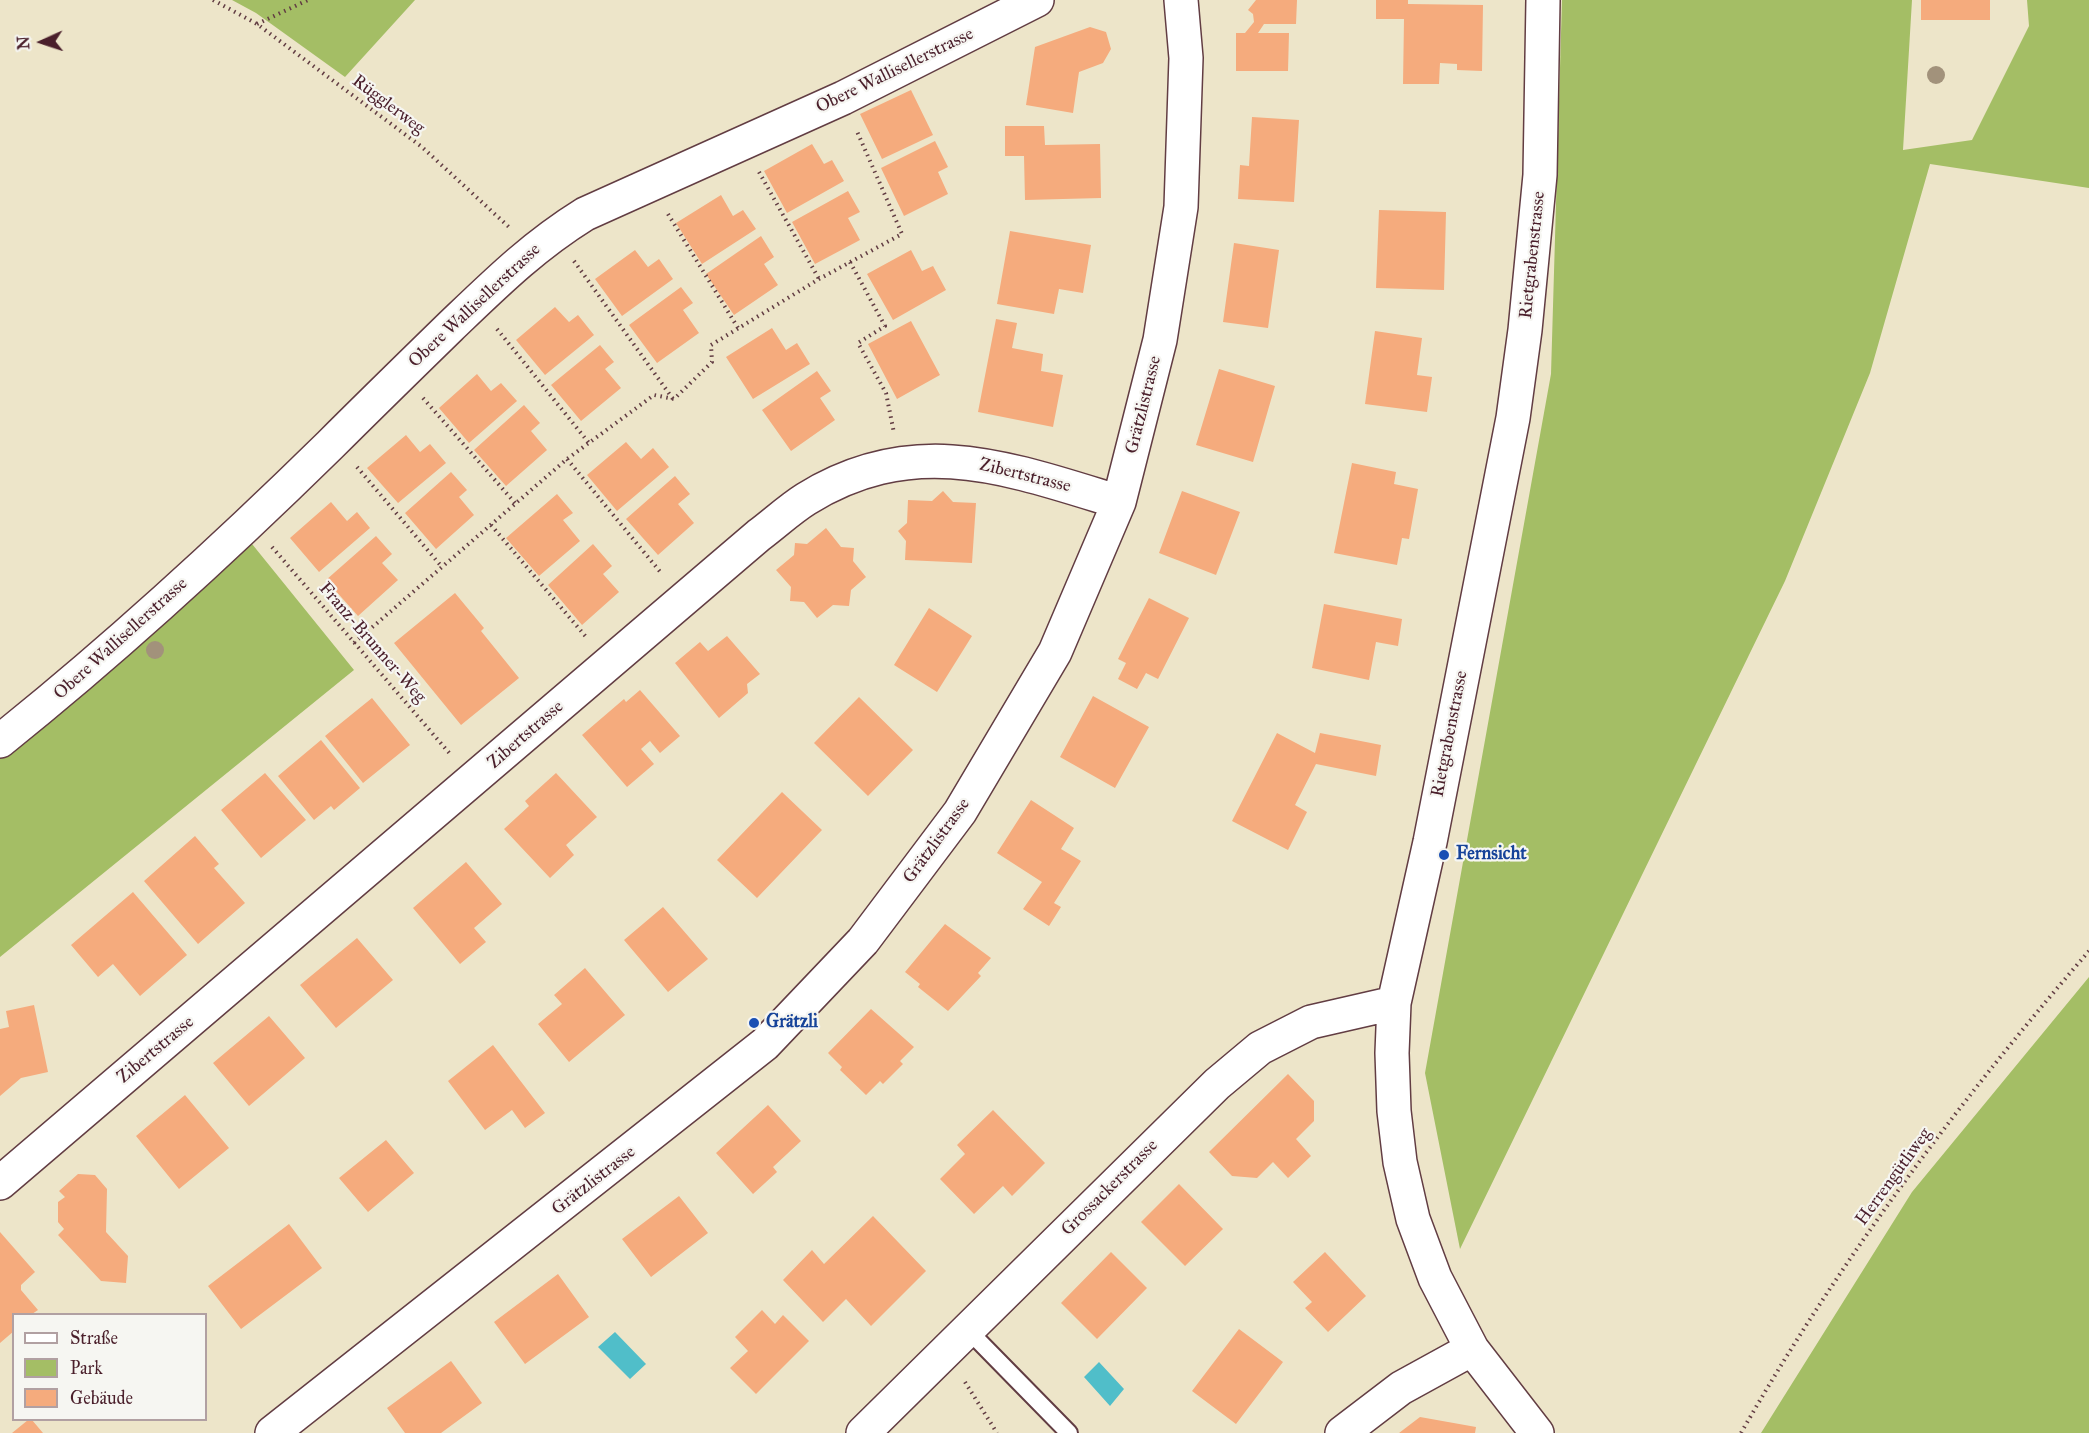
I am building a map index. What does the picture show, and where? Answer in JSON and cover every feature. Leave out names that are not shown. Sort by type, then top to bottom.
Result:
[{"type":"street","name":"Obere Wallisellerstrasse","points":[[0,741],[61,693],[251,523],[475,303],[543,241],[585,214],[843,98],[1037,0]]},
{"type":"street","name":"Grätzlistrasse","points":[[272,1433],[765,1044],[863,941],[960,812],[1055,652],[1119,502],[1160,340],[1180,207],[1186,57],[1181,0]]},
{"type":"street","name":"Rietgrabenstrasse","points":[[1537,1433],[1472,1349],[1435,1278],[1413,1219],[1400,1162],[1394,1112],[1392,1053],[1394,1003],[1430,842],[1514,407],[1525,330],[1540,175],[1543,0]]},
{"type":"street","name":"Zibertstrasse","points":[[0,1183],[609,663],[806,499],[853,476],[900,463],[951,460],[1008,468],[1119,502]]},
{"type":"street","name":"Grossackerstrasse","points":[[863,1433],[1217,1084],[1260,1048],[1311,1022],[1394,1003]]},
{"type":"street","points":[[1342,1433],[1401,1388],[1472,1349]]},
{"type":"lane","points":[[956,1340],[1069,1433]]},
{"type":"path","name":"Rügglerweg","points":[[213,0],[257,24],[543,241],[674,399]]},
{"type":"path","points":[[257,24],[308,0]]},
{"type":"path","points":[[354,643],[567,459],[654,395],[674,399],[712,362],[711,345],[819,279],[902,234],[843,98]]},
{"type":"path","points":[[753,163],[819,279]]},
{"type":"path","points":[[650,186],[738,328]]},
{"type":"path","points":[[850,262],[885,326],[858,343],[886,393],[900,463]]},
{"type":"path","points":[[475,303],[589,443]]},
{"type":"path","points":[[402,374],[516,504]]},
{"type":"path","points":[[334,440],[442,567]]},
{"type":"path","points":[[567,459],[684,600]]},
{"type":"path","name":"Franz-Brunner-Weg","points":[[251,523],[473,781]]},
{"type":"path","points":[[491,525],[609,663]]},
{"type":"path","name":"Herrengütliweg","points":[[1741,1433],[1772,1380],[1896,1192],[2030,1020],[2089,951]]},
{"type":"path","points":[[956,1340],[997,1433]]},
{"type":"green space","points":[[232,0],[415,0],[345,77],[256,13]]},
{"type":"green space","points":[[1562,0],[1912,0],[1903,150],[1972,140],[2029,26],[2027,0],[2089,0],[2089,188],[1930,164],[1870,373],[1785,581],[1460,1249],[1425,1073],[1551,374]]},
{"type":"green space","points":[[248,539],[354,670],[0,957],[0,756]]},
{"type":"green space","points":[[2089,977],[2089,1433],[1761,1433],[1912,1192]]},
{"type":"water","points":[[615,1332],[646,1364],[630,1379],[598,1347]]},
{"type":"water","points":[[1099,1362],[1124,1389],[1110,1406],[1084,1377]]},
{"type":"building","points":[[1256,0],[1297,0],[1296,24],[1264,24],[1258,33],[1289,33],[1288,71],[1236,71],[1236,33],[1245,33],[1254,22],[1253,14],[1248,10]]},
{"type":"building","points":[[1376,0],[1408,0],[1408,4],[1483,5],[1482,71],[1457,70],[1457,64],[1440,63],[1439,84],[1403,84],[1404,19],[1376,19]]},
{"type":"building","points":[[1921,0],[1990,0],[1990,20],[1921,20]]},
{"type":"building","points":[[1090,27],[1106,32],[1111,49],[1103,63],[1079,72],[1073,113],[1026,105],[1035,47]]},
{"type":"building","points":[[911,90],[933,135],[882,159],[860,114]]},
{"type":"building","points":[[1252,117],[1299,120],[1294,202],[1238,199],[1240,165],[1249,166]]},
{"type":"building","points":[[1005,126],[1044,126],[1045,145],[1100,144],[1101,198],[1025,200],[1024,156],[1005,156]]},
{"type":"building","points":[[935,141],[948,167],[938,172],[948,194],[904,216],[881,168]]},
{"type":"building","points":[[812,144],[824,164],[832,160],[844,181],[787,213],[764,171]]},
{"type":"building","points":[[848,191],[860,212],[848,218],[860,240],[815,264],[792,222]]},
{"type":"building","points":[[721,195],[733,216],[743,210],[756,229],[702,264],[676,223]]},
{"type":"building","points":[[1379,210],[1446,212],[1444,290],[1376,288]]},
{"type":"building","points":[[1010,231],[1091,245],[1083,293],[1059,289],[1054,314],[997,304]]},
{"type":"building","points":[[761,236],[774,257],[764,264],[778,285],[734,315],[706,274]]},
{"type":"building","points":[[1234,243],[1279,250],[1268,328],[1223,322]]},
{"type":"building","points":[[635,250],[648,267],[659,259],[673,279],[622,316],[595,279]]},
{"type":"building","points":[[911,250],[922,271],[933,266],[946,290],[893,320],[867,274]]},
{"type":"building","points":[[681,287],[693,303],[683,310],[699,333],[657,363],[629,325]]},
{"type":"building","points":[[555,307],[569,322],[578,315],[594,335],[545,375],[516,340]]},
{"type":"building","points":[[996,319],[1017,323],[1012,348],[1043,354],[1041,371],[1063,375],[1053,427],[978,412]]},
{"type":"building","points":[[911,321],[940,375],[897,399],[868,344]]},
{"type":"building","points":[[772,328],[786,350],[797,343],[810,364],[753,399],[726,357]]},
{"type":"building","points":[[1375,331],[1422,338],[1417,375],[1432,377],[1427,412],[1365,404]]},
{"type":"building","points":[[600,345],[614,362],[605,369],[621,388],[581,421],[551,385]]},
{"type":"building","points":[[1219,369],[1275,386],[1253,462],[1196,445]]},
{"type":"building","points":[[817,371],[831,391],[820,398],[835,420],[791,451],[762,410]]},
{"type":"building","points":[[477,374],[491,391],[501,383],[517,401],[469,443],[439,408]]},
{"type":"building","points":[[524,405],[540,423],[531,431],[547,450],[506,486],[474,450]]},
{"type":"building","points":[[406,435],[420,452],[430,444],[446,463],[398,503],[367,468]]},
{"type":"building","points":[[626,442],[641,459],[653,448],[669,467],[617,511],[587,475]]},
{"type":"building","points":[[1352,463],[1396,472],[1394,484],[1418,489],[1409,539],[1402,538],[1397,565],[1334,553]]},
{"type":"building","points":[[451,472],[467,490],[459,497],[474,515],[436,549],[405,513]]},
{"type":"building","points":[[675,476],[690,494],[678,504],[694,523],[658,555],[626,519]]},
{"type":"building","points":[[943,491],[953,502],[976,503],[972,563],[905,560],[906,541],[898,531],[907,523],[908,500],[932,501]]},
{"type":"building","points":[[1182,491],[1240,512],[1216,575],[1159,553]]},
{"type":"building","points":[[557,494],[573,513],[563,520],[580,541],[539,576],[506,538]]},
{"type":"building","points":[[331,502],[347,521],[357,512],[370,528],[319,572],[290,538]]},
{"type":"building","points":[[826,528],[841,547],[854,548],[853,561],[866,577],[851,590],[849,606],[833,605],[817,618],[804,602],[790,601],[791,587],[776,570],[794,555],[795,543],[807,544]]},
{"type":"building","points":[[376,536],[392,554],[382,563],[398,580],[358,616],[326,580]]},
{"type":"building","points":[[593,544],[612,566],[603,574],[619,592],[582,625],[548,585]]},
{"type":"building","points":[[455,593],[484,628],[481,631],[519,678],[461,725],[394,643]]},
{"type":"building","points":[[1149,598],[1189,618],[1158,679],[1146,673],[1137,689],[1118,679],[1126,663],[1118,659]]},
{"type":"building","points":[[1324,604],[1402,619],[1398,646],[1376,642],[1369,680],[1312,668]]},
{"type":"building","points":[[929,608],[972,636],[937,692],[894,665]]},
{"type":"building","points":[[727,636],[760,674],[747,684],[748,693],[719,718],[675,663],[700,642],[708,651]]},
{"type":"building","points":[[640,690],[680,736],[660,753],[650,741],[641,749],[654,764],[627,787],[582,735],[624,699],[626,702]]},
{"type":"building","points":[[1093,696],[1149,727],[1115,788],[1060,757]]},
{"type":"building","points":[[859,697],[913,750],[868,796],[814,743]]},
{"type":"building","points":[[372,698],[410,745],[363,783],[325,736]]},
{"type":"building","points":[[1277,733],[1315,753],[1320,733],[1381,745],[1376,776],[1316,764],[1295,805],[1307,812],[1288,850],[1232,821]]},
{"type":"building","points":[[321,740],[360,788],[334,810],[331,806],[314,820],[278,776]]},
{"type":"building","points":[[265,773],[306,820],[261,858],[221,810]]},
{"type":"building","points":[[556,773],[597,817],[566,845],[574,855],[550,878],[504,829],[529,806],[525,801]]},
{"type":"building","points":[[782,792],[822,830],[757,898],[717,860]]},
{"type":"building","points":[[1031,800],[1074,828],[1061,849],[1081,861],[1054,903],[1061,907],[1049,926],[1023,909],[1042,882],[997,853]]},
{"type":"building","points":[[195,836],[219,864],[214,868],[245,903],[198,944],[144,881]]},
{"type":"building","points":[[466,862],[502,904],[474,928],[486,942],[460,964],[413,908]]},
{"type":"building","points":[[133,892],[187,955],[140,996],[113,964],[98,977],[71,945]]},
{"type":"building","points":[[663,907],[708,959],[668,992],[624,940]]},
{"type":"building","points":[[945,924],[991,958],[978,973],[981,976],[948,1011],[918,987],[920,984],[905,972]]},
{"type":"building","points":[[357,938],[393,980],[336,1028],[300,985]]},
{"type":"building","points":[[585,968],[625,1015],[569,1062],[538,1024],[562,1004],[554,995]]},
{"type":"building","points":[[34,1005],[48,1072],[21,1078],[0,1096],[0,1029],[9,1027],[6,1011]]},
{"type":"building","points":[[871,1009],[914,1047],[900,1061],[903,1064],[883,1084],[880,1081],[866,1095],[840,1070],[842,1067],[828,1053]]},
{"type":"building","points":[[269,1016],[305,1058],[249,1106],[213,1063]]},
{"type":"building","points":[[493,1045],[545,1113],[525,1128],[512,1110],[485,1130],[448,1081]]},
{"type":"building","points":[[1288,1074],[1314,1101],[1314,1121],[1296,1139],[1311,1156],[1288,1178],[1273,1162],[1257,1178],[1232,1176],[1209,1152]]},
{"type":"building","points":[[185,1095],[229,1148],[179,1189],[136,1136]]},
{"type":"building","points":[[768,1105],[801,1141],[773,1167],[777,1172],[753,1194],[716,1153]]},
{"type":"building","points":[[993,1110],[1045,1163],[1012,1196],[1003,1186],[974,1214],[940,1179],[965,1154],[957,1145]]},
{"type":"building","points":[[386,1140],[414,1173],[368,1212],[339,1178]]},
{"type":"building","points":[[78,1174],[95,1175],[107,1189],[106,1232],[128,1256],[126,1283],[101,1281],[58,1235],[64,1229],[58,1222],[58,1202],[65,1197],[59,1191]]},
{"type":"building","points":[[1179,1184],[1223,1229],[1185,1266],[1141,1222]]},
{"type":"building","points":[[679,1196],[708,1233],[651,1277],[622,1239]]},
{"type":"building","points":[[873,1216],[926,1271],[871,1326],[846,1299],[823,1322],[783,1280],[812,1250],[824,1264]]},
{"type":"building","points":[[289,1224],[322,1268],[241,1329],[208,1286]]},
{"type":"building","points":[[0,1232],[35,1272],[21,1285],[21,1290],[38,1310],[34,1313],[12,1313],[12,1333],[0,1343]]},
{"type":"building","points":[[1111,1252],[1147,1288],[1097,1339],[1061,1303]]},
{"type":"building","points":[[1325,1252],[1366,1296],[1328,1332],[1305,1308],[1312,1302],[1293,1282]]},
{"type":"building","points":[[558,1274],[589,1317],[525,1364],[494,1322]]},
{"type":"building","points":[[762,1310],[775,1324],[783,1315],[809,1341],[756,1394],[730,1368],[748,1351],[735,1337]]},
{"type":"building","points":[[1239,1329],[1283,1362],[1236,1424],[1192,1391]]},
{"type":"building","points":[[451,1361],[482,1403],[441,1433],[405,1433],[387,1408]]},
{"type":"building","points":[[1420,1417],[1476,1427],[1475,1433],[1399,1433]]},
{"type":"building","points":[[27,1421],[33,1421],[43,1433],[12,1433]]},
{"type":"place","name":"Fernsicht","points":[[1444,855]]},
{"type":"place","name":"Grätzli","points":[[754,1023]]}]
